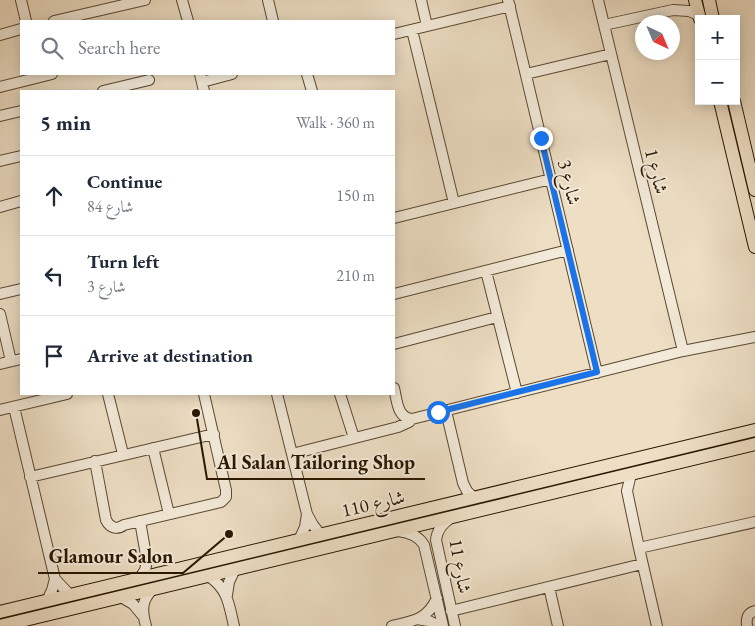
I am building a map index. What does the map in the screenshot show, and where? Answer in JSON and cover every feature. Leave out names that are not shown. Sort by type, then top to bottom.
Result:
[{"type":"main road","points":[[695,0],[699,15]]},
{"type":"main road","points":[[709,0],[712,15]]},
{"type":"main road","points":[[721,105],[755,247]]},
{"type":"main road","points":[[735,105],[755,190]]},
{"type":"main road","name":"شارع 110","points":[[0,612],[755,430]]},
{"type":"main road","name":"شارع 110","points":[[0,626],[755,444]]},
{"type":"main road","points":[[500,506],[504,500],[539,490],[542,482]]},
{"type":"main road","points":[[396,531],[393,528],[393,524],[407,520],[411,514]]},
{"type":"street","points":[[21,0],[26,20]]},
{"type":"street","points":[[58,20],[145,0]]},
{"type":"street","points":[[182,0],[188,20]]},
{"type":"street","points":[[268,0],[274,20]]},
{"type":"street","points":[[421,0],[427,26]]},
{"type":"street","name":"شارع 1","points":[[598,0],[683,351]]},
{"type":"street","points":[[673,10],[688,0]]},
{"type":"street","points":[[395,34],[509,3]]},
{"type":"street","name":"شارع 3","points":[[509,3],[597,372]]},
{"type":"street","points":[[604,25],[673,10],[689,11],[696,15]]},
{"type":"street","points":[[0,35],[20,29]]},
{"type":"street","points":[[412,30],[454,203]]},
{"type":"street","points":[[526,74],[611,54]]},
{"type":"street","points":[[0,87],[39,75]]},
{"type":"street","points":[[202,82],[228,75]]},
{"type":"street","points":[[307,75],[312,90]]},
{"type":"street","points":[[106,90],[149,77],[152,90]]},
{"type":"street","points":[[0,116],[20,111]]},
{"type":"street","points":[[0,161],[20,156]]},
{"type":"street","points":[[395,218],[551,179]]},
{"type":"street","points":[[0,207],[20,201]]},
{"type":"street","points":[[395,294],[568,250]]},
{"type":"street","points":[[486,271],[517,393]]},
{"type":"street","points":[[0,294],[20,289]]},
{"type":"street","points":[[0,314],[16,360],[0,364]]},
{"type":"street","points":[[395,344],[497,317]]},
{"type":"street","points":[[395,392],[400,414],[405,418],[412,419],[683,351],[754,336]]},
{"type":"street","points":[[0,410],[63,395]]},
{"type":"street","points":[[108,395],[123,454]]},
{"type":"street","points":[[95,461],[106,516],[118,525],[221,502],[226,497],[226,490],[204,395]]},
{"type":"street","points":[[278,395],[307,514],[321,535]]},
{"type":"street","points":[[340,395],[354,438]]},
{"type":"street","points":[[14,407],[55,579],[70,596]]},
{"type":"street","points":[[446,410],[463,483],[462,493],[458,502]]},
{"type":"street","points":[[292,454],[398,427],[412,419]]},
{"type":"street","points":[[30,477],[214,434]]},
{"type":"street","points":[[153,448],[169,514]]},
{"type":"street","points":[[630,474],[627,491],[657,626]]},
{"type":"street","points":[[614,478],[627,491]]},
{"type":"street","points":[[463,483],[474,498]]},
{"type":"street","points":[[300,540],[307,514]]},
{"type":"street","name":"شارع 11","points":[[451,518],[440,528],[436,540],[455,626]]},
{"type":"street","points":[[140,521],[147,560],[145,570],[140,578]]},
{"type":"street","points":[[639,548],[755,522]]},
{"type":"street","name":"شارع 11","points":[[396,531],[411,535],[422,542],[437,598],[441,626]]},
{"type":"street","points":[[147,560],[160,574]]},
{"type":"street","points":[[451,611],[642,564]]},
{"type":"street","points":[[234,626],[227,595],[229,582],[235,569]]},
{"type":"street","points":[[208,576],[219,584],[227,595]]},
{"type":"street","points":[[47,601],[55,579]]},
{"type":"street","points":[[549,587],[558,626]]},
{"type":"street","points":[[144,621],[144,602],[148,593],[152,590]]},
{"type":"street","points":[[121,597],[133,604],[144,621]]},
{"type":"street","points":[[392,626],[417,619],[429,611],[437,598]]},
{"type":"street","points":[[747,626],[747,616],[755,611]]},
{"type":"street","points":[[417,619],[441,626]]},
{"type":"place","name":"Al Salan Tailoring Shop","points":[[196,413]]},
{"type":"place","name":"Glamour Salon","points":[[229,534]]},
{"type":"route","points":[[438,412],[597,372],[541,138]]}]
